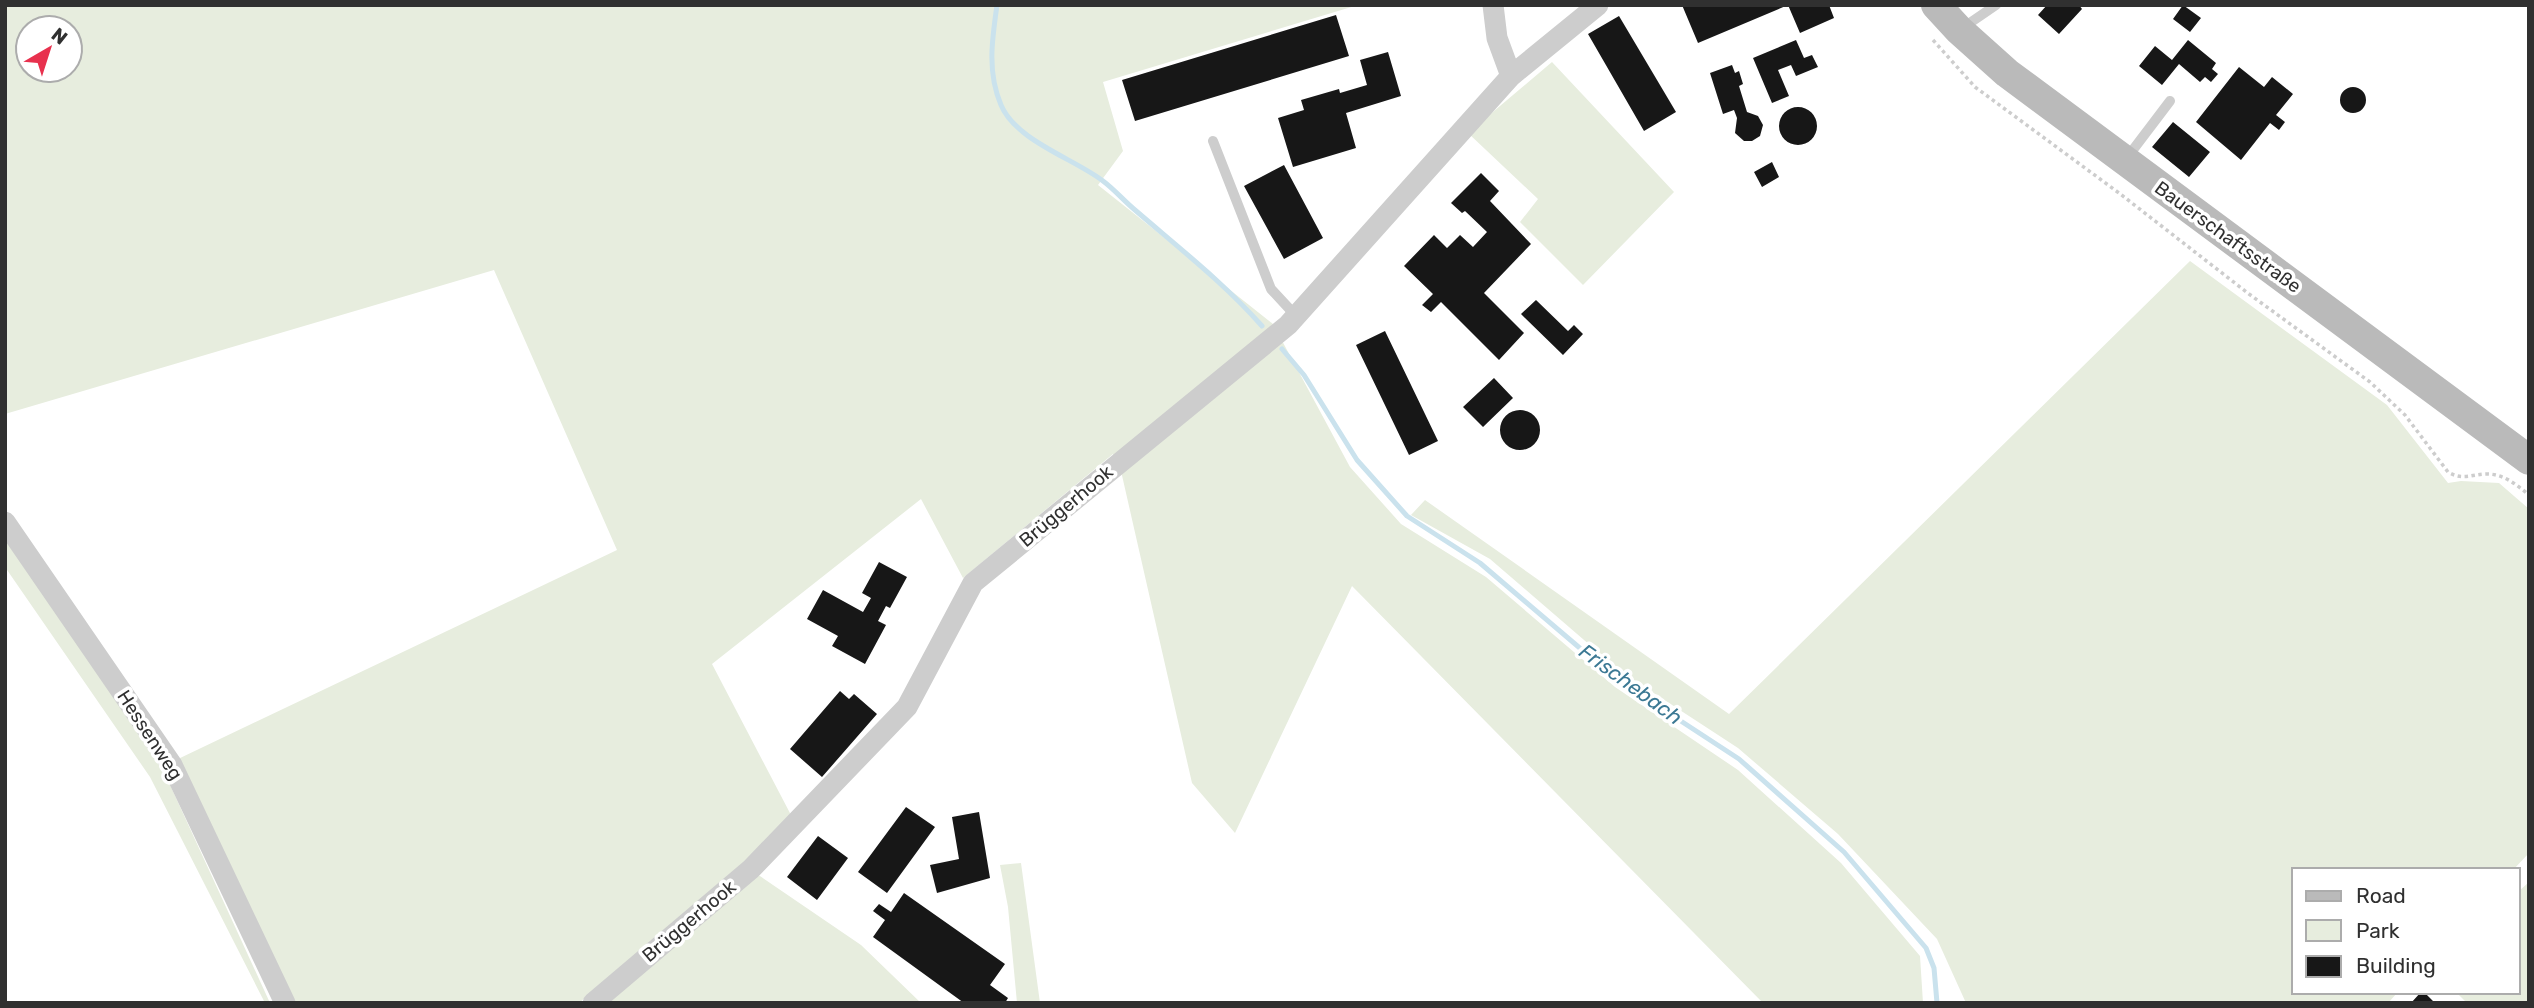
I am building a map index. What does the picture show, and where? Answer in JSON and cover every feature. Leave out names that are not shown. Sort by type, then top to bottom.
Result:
[{"type":"street","points":[[1493,5],[1497,38],[1511,76]]},
{"type":"street","name":"Brüggerhook","points":[[593,1003],[751,869],[908,707],[973,583],[1296,316],[1511,76],[1598,5]]},
{"type":"street","name":"Bauerschaftsstraße","points":[[1936,5],[1959,30],[2007,73],[2529,460]]},
{"type":"street","name":"Hessenweg","points":[[5,522],[172,765],[285,1003]]},
{"type":"lane","points":[[1959,30],[1996,5]]},
{"type":"lane","points":[[2125,161],[2170,101]]},
{"type":"lane","points":[[1213,141],[1271,289],[1296,316]]},
{"type":"path","points":[[1930,35],[1975,87],[2390,398],[2448,472],[2457,477],[2487,474],[2505,478],[2529,495]]},
{"type":"green space","points":[[5,5],[1358,5],[1103,82],[1123,151],[1098,185],[1273,324],[1350,467],[1401,524],[1486,577],[1615,687],[1738,770],[1841,863],[1920,956],[1923,1003],[1763,1003],[1352,586],[1235,833],[1192,783],[1121,471],[1113,454],[963,578],[921,499],[712,664],[791,815],[738,869],[579,1003],[293,1003],[178,759],[617,550],[494,270],[5,414]]},
{"type":"green space","points":[[1552,62],[1674,192],[1583,285],[1520,222],[1538,199],[1468,133]]},
{"type":"green space","points":[[2190,261],[2387,405],[2448,483],[2499,483],[2529,509],[2529,853],[2515,868],[2292,868],[2292,994],[2396,994],[2388,1003],[1966,1003],[1937,939],[1838,834],[1738,748],[1620,671],[1490,559],[1411,515],[1425,500],[1729,714]]},
{"type":"green space","points":[[5,536],[165,774],[270,1003],[265,1003],[150,777],[5,567]]},
{"type":"green space","points":[[1021,863],[1040,1003],[1017,1003],[1008,907],[1000,865]]},
{"type":"green space","points":[[754,872],[861,945],[921,1003],[601,1003]]},
{"type":"green space","points":[[2529,882],[2529,1003],[2467,1003],[2458,994],[2520,994],[2520,890]]},
{"type":"building","points":[[1682,5],[1788,5],[1698,43]]},
{"type":"building","points":[[1788,5],[1829,5],[1834,18],[1800,33]]},
{"type":"building","points":[[2047,5],[2079,5],[2082,9],[2059,34],[2038,15]]},
{"type":"building","points":[[2183,5],[2201,18],[2190,32],[2173,19]]},
{"type":"building","points":[[1336,15],[1349,56],[1135,121],[1122,80]]},
{"type":"building","points":[[1619,16],[1676,112],[1644,131],[1588,34]]},
{"type":"building","points":[[1796,40],[1804,58],[1812,55],[1818,67],[1796,76],[1791,65],[1778,70],[1789,96],[1772,103],[1753,58]]},
{"type":"building","points":[[2188,40],[2216,63],[2212,69],[2218,74],[2211,82],[2205,77],[2200,82],[2179,64],[2162,85],[2139,66],[2155,46],[2172,60]]},
{"type":"building","points":[[1388,52],[1401,96],[1346,113],[1356,148],[1293,167],[1278,118],[1304,110],[1301,100],[1339,89],[1340,93],[1367,85],[1360,60]]},
{"type":"building","points":[[1732,65],[1735,73],[1739,71],[1743,84],[1739,86],[1747,112],[1758,116],[1763,125],[1760,136],[1752,141],[1744,141],[1735,133],[1737,118],[1734,110],[1723,114],[1710,73]]},
{"type":"building","points":[[2239,67],[2264,87],[2272,77],[2293,94],[2276,115],[2285,122],[2279,130],[2270,123],[2241,160],[2196,122]]},
{"type":"building","points":[[2353,87],[2362,91],[2366,100],[2362,109],[2353,113],[2344,109],[2340,100],[2344,91]]},
{"type":"building","points":[[1798,107],[1811,113],[1817,126],[1811,139],[1798,145],[1785,139],[1779,126],[1785,113]]},
{"type":"building","points":[[2173,122],[2210,152],[2189,177],[2152,147]]},
{"type":"building","points":[[1772,162],[1779,177],[1762,187],[1754,172]]},
{"type":"building","points":[[1284,165],[1323,238],[1284,259],[1244,186]]},
{"type":"building","points":[[1481,173],[1499,191],[1490,201],[1531,244],[1484,293],[1524,333],[1499,360],[1441,302],[1431,312],[1422,305],[1433,294],[1404,266],[1434,235],[1447,248],[1460,235],[1473,247],[1487,232],[1465,211],[1462,213],[1451,203]]},
{"type":"building","points":[[1536,300],[1568,331],[1574,325],[1583,334],[1563,355],[1521,314]]},
{"type":"building","points":[[1385,331],[1438,441],[1409,455],[1356,345]]},
{"type":"building","points":[[1494,378],[1513,398],[1483,427],[1463,407]]},
{"type":"building","points":[[1520,410],[1534,416],[1540,430],[1534,444],[1520,450],[1506,444],[1500,430],[1506,416]]},
{"type":"building","points":[[879,562],[907,577],[890,608],[886,606],[878,621],[886,625],[865,664],[832,646],[838,636],[807,619],[823,590],[863,612],[871,598],[862,593]]},
{"type":"building","points":[[840,691],[849,699],[854,694],[877,714],[822,777],[790,749]]},
{"type":"building","points":[[906,807],[935,827],[887,893],[858,872]]},
{"type":"building","points":[[979,812],[990,878],[937,893],[930,865],[959,859],[952,817]]},
{"type":"building","points":[[818,836],[848,858],[817,900],[787,877]]},
{"type":"building","points":[[904,893],[1005,964],[990,985],[1008,998],[1005,1003],[964,1003],[873,937],[885,920],[873,911],[879,904],[891,912]]},
{"type":"building","points":[[2419,994],[2426,994],[2435,1003],[2411,1003]]},
{"type":"waterway","points":[[997,5],[992,68],[1001,105],[1009,118],[1032,139],[1107,184],[1217,280],[1262,326]]},
{"type":"waterway","name":"Frischebach","points":[[1282,349],[1304,375],[1357,460],[1407,516],[1480,563],[1615,678],[1739,759],[1844,852],[1926,948],[1934,968],[1937,1003]]}]
